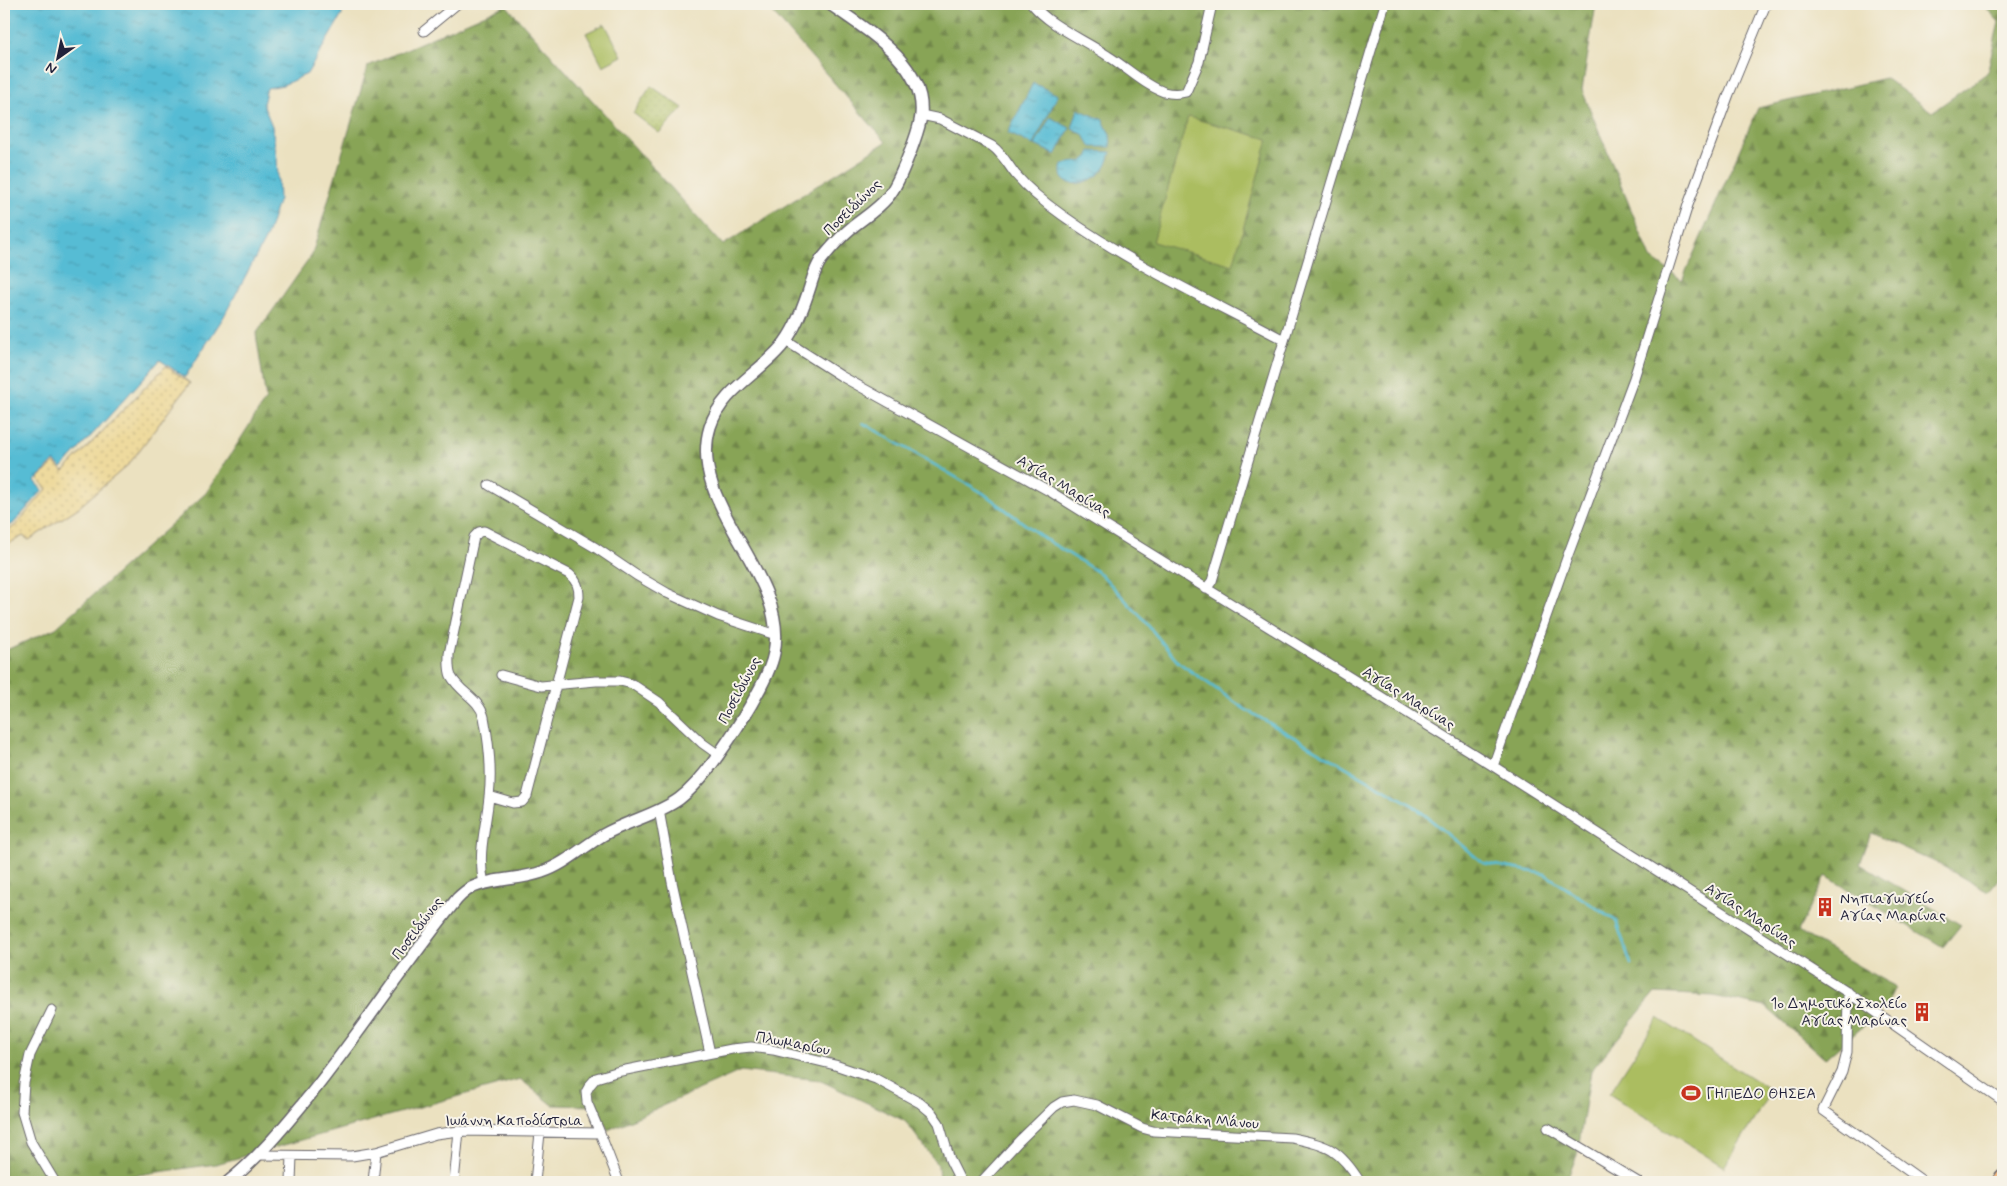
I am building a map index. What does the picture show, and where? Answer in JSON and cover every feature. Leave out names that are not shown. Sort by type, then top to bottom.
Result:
[{"type":"main road","points":[[2000,1182],[2003,1177]]},
{"type":"street","points":[[424,31],[457,4]]},
{"type":"street","name":"Ποσειδώνος","points":[[228,1182],[259,1155],[342,1054],[457,899],[470,888],[546,871],[616,828],[659,810],[678,799],[697,783],[719,755],[766,677],[775,652],[775,621],[768,596],[726,517],[712,481],[706,452],[710,427],[720,406],[733,391],[773,356],[786,341],[806,298],[817,266],[846,232],[879,206],[891,193],[912,145],[921,115],[921,100],[916,84],[907,68],[877,39],[830,4]]},
{"type":"street","points":[[1032,4],[1056,24],[1106,54],[1151,85],[1164,92],[1179,94],[1186,92],[1197,70],[1212,4]]},
{"type":"street","points":[[1206,589],[1212,581],[1385,4]]},
{"type":"street","points":[[1493,766],[1634,378],[1688,205],[1766,4]]},
{"type":"street","points":[[921,115],[940,119],[998,150],[1026,186],[1061,215],[1151,271],[1284,340]]},
{"type":"street","name":"Αγίας Μαρίνας","points":[[786,341],[840,376],[1051,492],[1493,766],[1848,992],[2003,1101]]},
{"type":"street","points":[[489,485],[596,548],[667,593],[718,616],[776,635]]},
{"type":"street","points":[[484,884],[480,856],[490,796],[490,764],[483,716],[474,698],[451,676],[448,666],[474,537],[479,532],[484,531],[570,574],[576,580],[579,588],[579,597],[527,796],[522,802],[514,803],[490,796]]},
{"type":"street","points":[[501,675],[541,686],[596,681],[620,681],[632,684],[659,702],[702,743],[719,755]]},
{"type":"street","points":[[659,810],[672,882],[710,1054]]},
{"type":"street","points":[[1848,992],[1847,1052],[1842,1072],[1823,1110],[1924,1182]]},
{"type":"street","points":[[52,1010],[30,1055],[24,1083],[22,1112],[31,1142],[55,1182]]},
{"type":"street","name":"Πλωμαρίου","points":[[600,1133],[587,1102],[586,1092],[596,1078],[616,1072],[732,1048],[751,1047],[773,1050],[835,1065],[876,1079],[920,1103],[932,1113],[939,1123],[950,1160],[961,1182]]},
{"type":"street","name":"Κατράκη Μάνου","points":[[981,1182],[1054,1107],[1062,1102],[1074,1100],[1098,1105],[1142,1128],[1153,1131],[1292,1138],[1313,1142],[1339,1154],[1360,1182]]},
{"type":"street","points":[[1548,1128],[1638,1182]]},
{"type":"street","points":[[454,1182],[459,1131]]},
{"type":"street","name":"Ιωάννη Καποδίστρια","points":[[259,1155],[352,1156],[376,1152],[436,1134],[459,1131],[600,1133],[619,1182]]},
{"type":"street","points":[[535,1182],[540,1133]]},
{"type":"street","points":[[373,1182],[376,1152]]},
{"type":"street","points":[[291,1182],[292,1156]]},
{"type":"green space","points":[[765,4],[1596,4],[1582,90],[1651,258],[1682,280],[1758,108],[1885,78],[1932,112],[1987,73],[1999,22],[1983,4],[2003,4],[2003,873],[1988,892],[1937,863],[1871,833],[1860,864],[1961,925],[1943,947],[1826,876],[1798,931],[1895,987],[1885,1008],[1825,1059],[1766,1007],[1713,996],[1655,993],[1591,1071],[1577,1155],[1566,1182],[939,1182],[938,1165],[905,1121],[819,1080],[741,1071],[608,1130],[595,1106],[553,1105],[520,1079],[216,1164],[87,1182],[4,1182],[4,651],[56,628],[206,493],[266,399],[256,334],[312,255],[368,66],[506,5],[723,245],[886,142]]},
{"type":"green space","points":[[605,24],[622,56],[603,66],[586,33]]},
{"type":"green space","points":[[651,86],[683,108],[659,133],[633,113]]},
{"type":"green space","points":[[1188,117],[1268,139],[1233,265],[1153,242]]},
{"type":"green space","name":"ΓΗΠΕΔΟ ΘΗΣΕΑ","points":[[1658,1018],[1772,1091],[1724,1167],[1609,1094]]},
{"type":"sand","points":[[166,366],[190,383],[129,464],[78,508],[29,540],[23,536],[4,546],[4,533],[15,526],[47,489],[38,479],[54,463],[64,471]]},
{"type":"water","points":[[4,4],[341,4],[342,15],[307,74],[283,85],[267,88],[263,104],[272,126],[277,159],[279,199],[267,236],[223,318],[185,377],[160,360],[62,468],[54,461],[35,481],[43,490],[13,524],[4,527]]},
{"type":"water","points":[[1033,83],[1058,95],[1033,145],[1008,133]]},
{"type":"water","points":[[1078,109],[1103,120],[1110,135],[1111,147],[1091,147],[1084,135],[1072,128]]},
{"type":"water","points":[[1050,117],[1070,128],[1056,155],[1035,145]]},
{"type":"water","points":[[1090,151],[1111,152],[1103,170],[1098,175],[1084,182],[1069,183],[1064,180],[1061,173],[1062,164],[1083,161],[1089,156]]},
{"type":"waterway","points":[[863,423],[983,493],[1045,539],[1101,574],[1142,618],[1178,662],[1243,708],[1414,806],[1483,863],[1545,874],[1616,921],[1631,964]]},
{"type":"place","name":"Νηπιαγωγείο Αγίας Μαρίνας","points":[[1825,907]]},
{"type":"place","name":"1ο Δημοτικό Σχολείο Αγίας Μαρίνας","points":[[1922,1012]]},
{"type":"place","name":"ΓΗΠΕΔΟ ΘΗΣΕΑ","points":[[1691,1093]]}]
